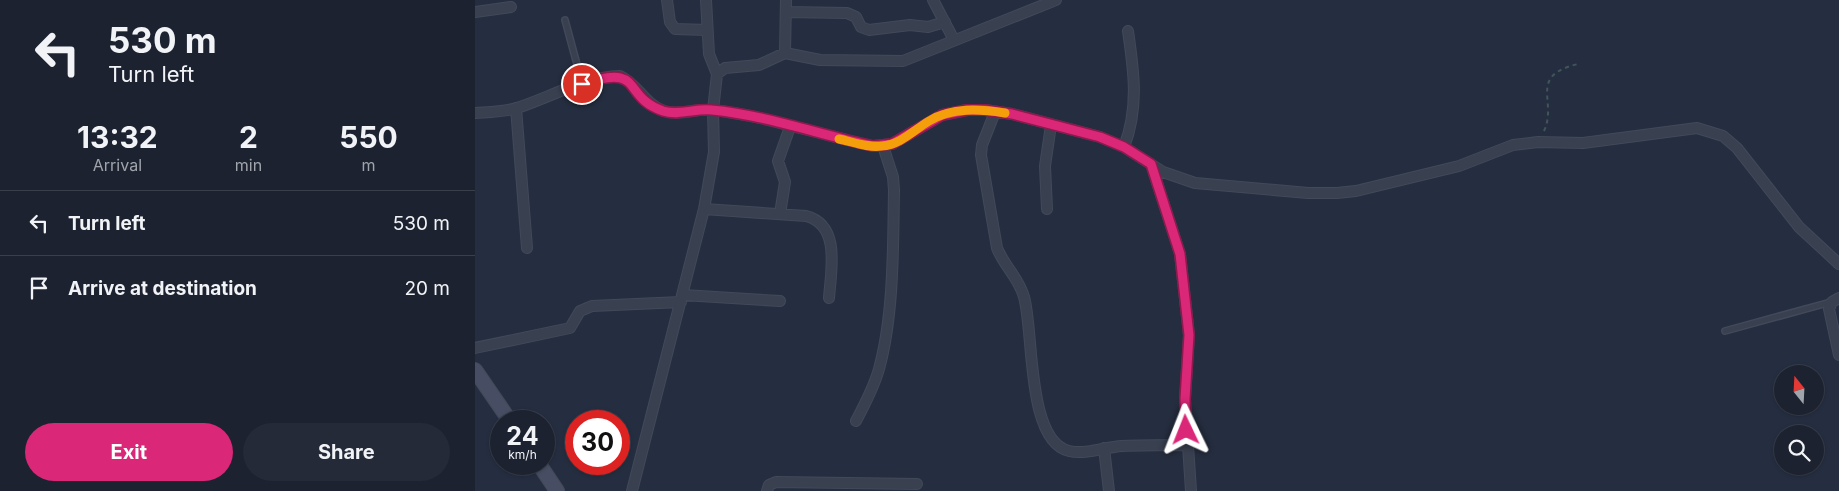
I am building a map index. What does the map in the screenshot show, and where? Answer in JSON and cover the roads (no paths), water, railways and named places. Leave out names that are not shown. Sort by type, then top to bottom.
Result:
[{"type":"main road","points":[[477,377],[502,410]]},
{"type":"main road","points":[[546,475],[557,491]]},
{"type":"street","points":[[667,0],[670,22],[675,29],[707,30]]},
{"type":"street","points":[[633,491],[704,209],[714,152],[713,106],[716,78],[709,54],[706,0]]},
{"type":"street","points":[[785,53],[786,0]]},
{"type":"street","points":[[933,0],[954,40]]},
{"type":"street","points":[[716,78],[725,68],[759,65],[785,53],[819,60],[895,62],[909,59],[1056,0]]},
{"type":"street","points":[[475,12],[511,7]]},
{"type":"street","points":[[786,12],[847,13],[856,17],[861,26],[869,30],[910,25],[929,27],[945,22]]},
{"type":"street","points":[[1124,147],[1133,118],[1135,93],[1128,31]]},
{"type":"street","points":[[475,113],[493,113],[516,108],[582,84],[609,76],[619,76],[630,82],[645,100],[664,111],[673,113],[713,106],[789,127],[873,146],[883,146],[901,139],[942,115],[967,110],[995,112],[1100,137],[1124,147],[1170,175],[1195,183],[1337,193],[1356,191],[1442,170],[1513,145],[1538,142],[1583,143],[1697,128],[1710,130],[1723,136],[1737,148],[1799,228],[1839,264]]},
{"type":"street","points":[[516,108],[527,248]]},
{"type":"street","points":[[995,112],[982,145],[981,164],[989,191],[997,248],[1008,268],[1017,279],[1025,299],[1032,368],[1045,425],[1055,444],[1068,451],[1186,446]]},
{"type":"street","points":[[1047,209],[1045,166],[1051,125]]},
{"type":"street","points":[[780,214],[785,182],[778,161],[789,127]]},
{"type":"street","points":[[856,422],[872,390],[879,369],[888,314],[894,190],[893,177],[883,146]]},
{"type":"street","points":[[1151,164],[1180,254],[1189,335],[1185,399],[1186,446],[1191,491]]},
{"type":"street","points":[[704,209],[814,218],[826,228],[831,253],[829,298]]},
{"type":"street","points":[[475,348],[570,328],[580,311],[592,306],[682,298],[780,301]]},
{"type":"street","points":[[1836,300],[1830,313],[1839,355]]},
{"type":"street","points":[[1104,448],[1109,491]]},
{"type":"street","points":[[767,491],[769,485],[776,482],[917,484]]},
{"type":"lane","points":[[565,20],[582,84]]},
{"type":"lane","points":[[1725,331],[1836,300]]}]
